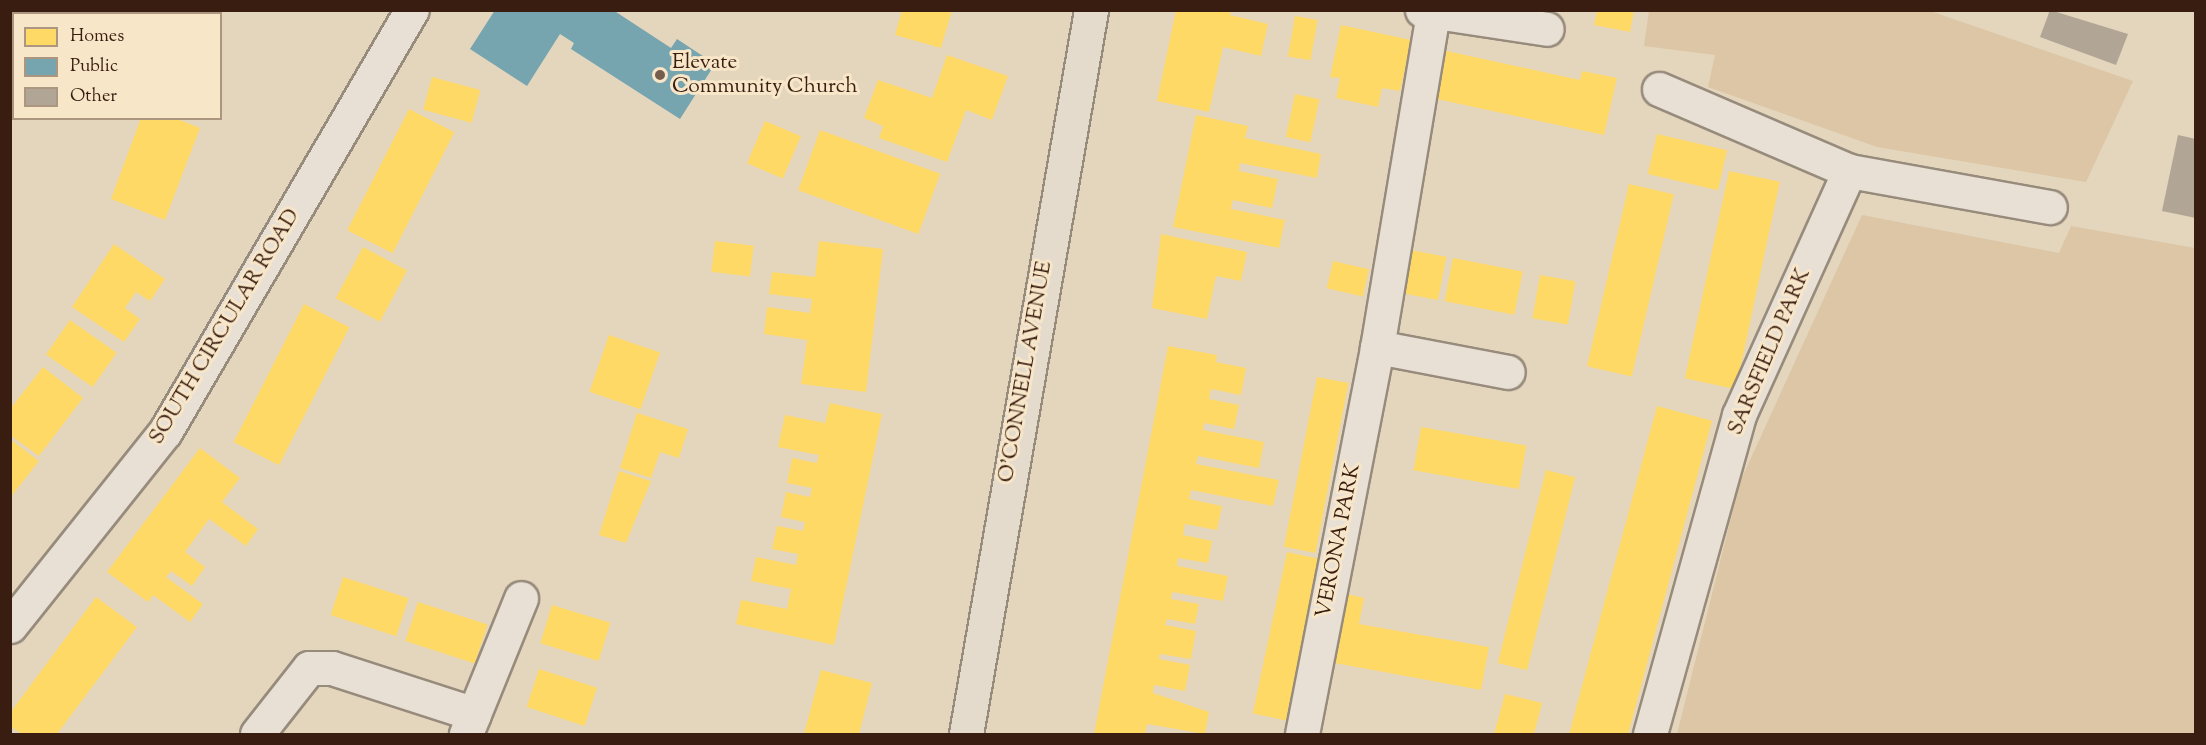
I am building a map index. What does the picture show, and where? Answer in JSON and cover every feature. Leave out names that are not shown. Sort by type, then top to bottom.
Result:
[{"type":"main road","name":"O'CONNELL AVENUE","points":[[966,735],[1091,10]]},
{"type":"street","name":"SOUTH CIRCULAR ROAD","points":[[10,626],[165,432],[412,10]]},
{"type":"street","points":[[1428,12],[1547,29]]},
{"type":"street","name":"VERONA PARK","points":[[1302,735],[1377,347],[1428,12]]},
{"type":"street","points":[[1659,89],[1849,171],[2050,207]]},
{"type":"street","name":"SARSFIELD PARK","points":[[1650,735],[1739,415],[1849,171]]},
{"type":"street","points":[[1377,347],[1508,372]]},
{"type":"street","points":[[257,735],[309,668],[332,668],[470,724],[521,598]]},
{"type":"shaded area","points":[[1649,11],[1930,11],[2133,81],[2086,182],[1877,147],[1708,87],[1715,55],[1644,46]]},
{"type":"shaded area","points":[[1862,215],[2059,253],[2071,226],[2195,248],[2195,734],[1677,734],[1740,482]]},
{"type":"building: Homes","points":[[146,10],[199,10],[172,12],[146,12]]},
{"type":"building: Homes","points":[[902,10],[952,10],[941,48],[895,35]]},
{"type":"building: Homes","points":[[1176,10],[1231,10],[1230,15],[1268,24],[1261,56],[1223,47],[1209,112],[1157,101]]},
{"type":"building: Homes","points":[[1597,10],[1634,10],[1630,32],[1594,25]]},
{"type":"building: Homes","points":[[1295,16],[1318,20],[1311,60],[1288,56]]},
{"type":"building: Homes","points":[[1341,25],[1411,40],[1400,91],[1382,88],[1378,107],[1336,98],[1340,78],[1330,77]]},
{"type":"building: Homes","points":[[1442,50],[1580,80],[1582,71],[1617,78],[1604,135],[1432,98]]},
{"type":"building: Homes","points":[[947,55],[1008,76],[992,120],[966,110],[947,162],[879,138],[883,126],[864,118],[878,80],[932,98]]},
{"type":"building: Homes","points":[[432,77],[480,90],[471,123],[423,110]]},
{"type":"building: Homes","points":[[1295,94],[1319,99],[1310,142],[1286,137]]},
{"type":"building: Homes","points":[[409,109],[454,132],[393,253],[347,230]]},
{"type":"building: Homes","points":[[1196,115],[1248,126],[1245,138],[1321,154],[1317,178],[1240,163],[1239,171],[1278,179],[1272,208],[1233,200],[1231,209],[1285,220],[1279,248],[1173,227]]},
{"type":"building: Homes","points":[[140,120],[180,120],[200,128],[165,220],[111,199]]},
{"type":"building: Homes","points":[[765,121],[801,136],[783,179],[747,163]]},
{"type":"building: Homes","points":[[820,130],[940,174],[918,234],[798,190]]},
{"type":"building: Homes","points":[[1657,134],[1727,150],[1718,190],[1648,174]]},
{"type":"building: Homes","points":[[1729,171],[1780,182],[1736,389],[1685,378]]},
{"type":"building: Homes","points":[[1629,184],[1674,194],[1632,377],[1587,366]]},
{"type":"building: Homes","points":[[1161,234],[1247,252],[1241,281],[1216,276],[1207,319],[1152,308]]},
{"type":"building: Homes","points":[[715,241],[754,246],[750,277],[711,272]]},
{"type":"building: Homes","points":[[819,241],[883,249],[866,392],[801,384],[807,340],[764,334],[767,307],[810,313],[812,299],[769,294],[772,272],[815,277]]},
{"type":"building: Homes","points":[[114,244],[165,279],[150,301],[136,292],[125,308],[140,319],[124,342],[72,307]]},
{"type":"building: Homes","points":[[363,247],[407,270],[380,322],[336,298]]},
{"type":"building: Homes","points":[[1411,250],[1446,257],[1438,300],[1403,293]]},
{"type":"building: Homes","points":[[1453,258],[1523,272],[1514,315],[1445,301]]},
{"type":"building: Homes","points":[[1333,261],[1369,269],[1363,297],[1327,288]]},
{"type":"building: Homes","points":[[1540,275],[1575,281],[1568,325],[1532,318]]},
{"type":"building: Homes","points":[[304,304],[349,327],[279,465],[234,442]]},
{"type":"building: Homes","points":[[70,320],[117,353],[93,387],[46,354]]},
{"type":"building: Homes","points":[[609,335],[660,353],[641,409],[589,392]]},
{"type":"building: Homes","points":[[1168,346],[1217,355],[1216,362],[1246,368],[1241,395],[1211,389],[1209,399],[1239,405],[1234,429],[1204,423],[1203,430],[1264,442],[1259,468],[1198,456],[1196,464],[1279,480],[1273,506],[1191,490],[1189,499],[1222,506],[1217,530],[1185,524],[1183,535],[1212,541],[1208,563],[1178,558],[1177,566],[1228,576],[1223,601],[1172,592],[1171,599],[1199,604],[1195,624],[1167,619],[1165,625],[1196,631],[1191,659],[1160,654],[1159,659],[1190,665],[1185,691],[1154,685],[1153,693],[1209,712],[1205,734],[1147,724],[1145,734],[1094,734]]},
{"type":"building: Homes","points":[[43,367],[83,398],[39,456],[10,435],[10,409]]},
{"type":"building: Homes","points":[[1317,377],[1348,383],[1315,553],[1284,547]]},
{"type":"building: Homes","points":[[830,403],[882,414],[834,645],[736,624],[741,600],[787,609],[791,589],[751,581],[756,557],[796,565],[798,554],[772,549],[777,526],[803,531],[805,522],[781,517],[786,492],[810,497],[812,488],[787,483],[792,458],[817,463],[819,455],[778,447],[785,415],[825,423]]},
{"type":"building: Homes","points":[[1657,406],[1712,421],[1628,734],[1569,733]]},
{"type":"building: Homes","points":[[637,413],[688,429],[679,458],[660,452],[651,478],[620,468]]},
{"type":"building: Homes","points":[[1421,427],[1526,446],[1519,489],[1413,470]]},
{"type":"building: Homes","points":[[10,439],[39,461],[10,498]]},
{"type":"building: Homes","points":[[200,448],[240,478],[222,502],[258,529],[246,546],[209,519],[185,552],[205,567],[192,586],[171,571],[166,577],[203,604],[190,622],[153,595],[148,602],[107,572]]},
{"type":"building: Homes","points":[[1546,470],[1575,477],[1527,670],[1498,663]]},
{"type":"building: Homes","points":[[619,471],[651,481],[626,543],[599,535]]},
{"type":"building: Homes","points":[[1287,552],[1320,559],[1286,720],[1253,713]]},
{"type":"building: Homes","points":[[343,577],[409,598],[396,636],[331,615]]},
{"type":"building: Homes","points":[[1347,594],[1364,598],[1359,624],[1489,647],[1481,690],[1335,663]]},
{"type":"building: Homes","points":[[96,597],[137,627],[57,734],[22,734],[10,726],[10,713]]},
{"type":"building: Homes","points":[[418,602],[487,625],[475,664],[405,641]]},
{"type":"building: Homes","points":[[552,605],[610,623],[599,661],[540,643]]},
{"type":"building: Homes","points":[[539,669],[597,688],[585,726],[527,707]]},
{"type":"building: Homes","points":[[821,670],[872,683],[859,734],[804,734]]},
{"type":"building: Homes","points":[[1505,694],[1542,703],[1534,734],[1494,734]]},
{"type":"building: Public","name":"Elevate Community Church","points":[[495,10],[613,10],[671,48],[677,39],[715,64],[680,119],[571,49],[574,43],[560,34],[527,86],[470,49]]},
{"type":"building: Other","points":[[2050,10],[2128,34],[2116,65],[2040,37]]},
{"type":"building: Other","points":[[2178,135],[2196,139],[2196,218],[2162,211]]},
{"type":"place","name":"Elevate Community Church","points":[[660,75]]}]
